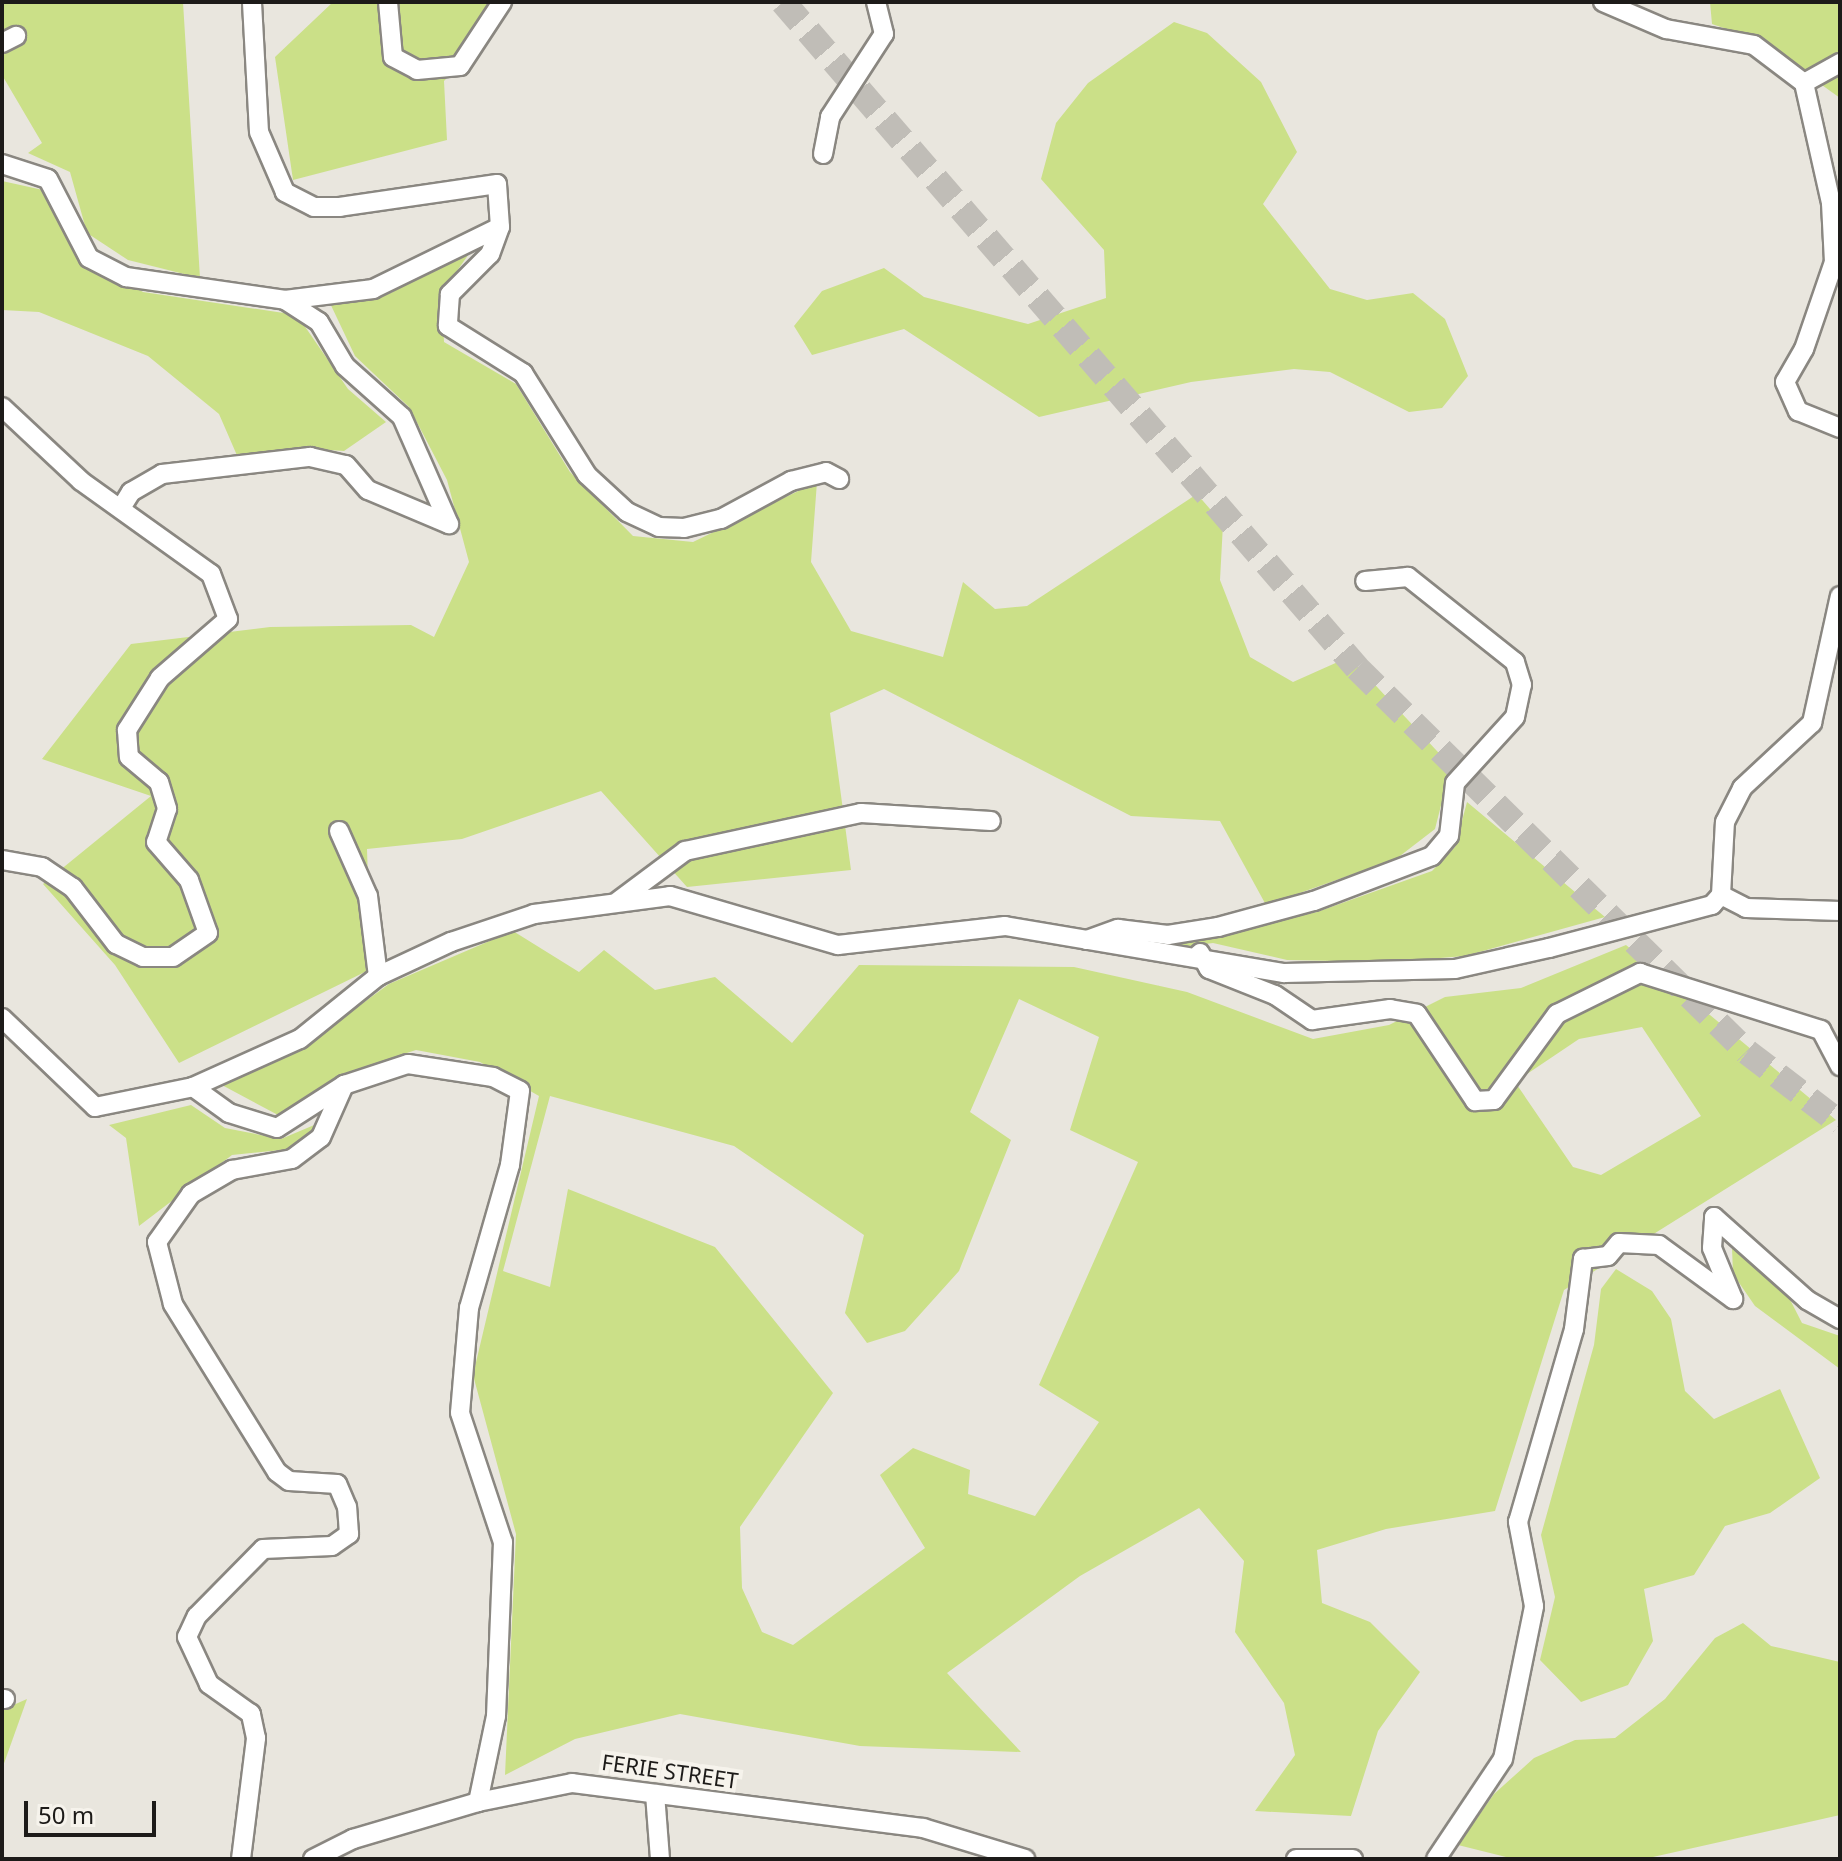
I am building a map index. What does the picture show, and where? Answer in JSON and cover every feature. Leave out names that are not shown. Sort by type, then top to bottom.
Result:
[{"type":"street","points":[[252,2],[259,132],[285,192],[314,207],[340,207],[497,184],[500,227],[490,254],[450,294],[448,326],[523,373],[587,475],[627,512],[659,527],[684,528],[721,519],[791,481],[826,472],[839,479]]},
{"type":"street","points":[[388,2],[393,57],[417,70],[460,66],[502,2]]},
{"type":"street","points":[[823,154],[830,117],[884,34],[876,2]]},
{"type":"street","points":[[1603,2],[1666,29],[1754,45],[1804,83],[1831,203],[1834,262],[1804,349],[1785,382],[1798,411],[1840,428]]},
{"type":"street","points":[[1804,83],[1840,63]]},
{"type":"street","points":[[2,164],[48,179],[89,258],[126,277],[285,300],[373,289],[500,227]]},
{"type":"street","points":[[121,508],[131,492],[162,474],[310,457],[346,465],[368,490],[449,524],[402,417],[345,366],[319,322],[285,300]]},
{"type":"street","points":[[2,407],[121,508],[211,574],[228,619],[160,678],[127,730],[129,757],[159,782],[167,809],[156,842],[189,880],[208,933],[173,957],[143,957],[116,944],[73,888],[42,867],[2,860]]},
{"type":"street","points":[[1084,941],[1118,929],[1168,935],[1218,927],[1314,901],[1432,856],[1449,836],[1455,783],[1515,717],[1522,685],[1515,662],[1408,577],[1365,581]]},
{"type":"street","points":[[2,1018],[95,1107],[193,1087],[300,1039],[378,976],[534,914],[670,896],[838,945],[1005,926],[1164,956],[1200,953],[1284,973],[1455,969],[1712,905],[1721,895],[1725,822],[1742,788],[1812,723],[1840,596]]},
{"type":"street","points":[[615,902],[700,847],[861,813],[991,821]]},
{"type":"street","points":[[339,831],[368,896],[378,976]]},
{"type":"street","points":[[1721,895],[1746,908],[1840,911]]},
{"type":"street","points":[[1200,953],[1209,969],[1275,995],[1312,1020],[1390,1009],[1417,1014],[1475,1101],[1494,1100],[1557,1014],[1640,973],[1821,1030],[1840,1066]]},
{"type":"street","points":[[193,1087],[229,1113],[277,1128],[344,1085],[408,1064],[493,1077],[520,1091],[510,1165],[469,1308],[460,1413],[503,1542],[496,1716],[478,1802]]},
{"type":"street","points":[[241,1859],[256,1738],[251,1714],[209,1684],[187,1637],[197,1616],[263,1549],[332,1546],[349,1534],[347,1507],[337,1484],[289,1481],[277,1472],[173,1304],[157,1242],[191,1194],[232,1170],[292,1159],[321,1137],[344,1085]]},
{"type":"street","points":[[1436,1859],[1503,1759],[1534,1606],[1518,1522],[1574,1329],[1583,1259],[1608,1256],[1619,1243],[1659,1245],[1733,1299],[1712,1248],[1708,1223],[1714,1217],[1807,1300],[1840,1319]]},
{"type":"street","name":"FERIE STREET","points":[[313,1859],[353,1839],[478,1802],[572,1783],[923,1828],[1025,1859]]},
{"type":"street","points":[[655,1794],[660,1859]]},
{"type":"street","points":[[1296,1859],[1353,1859]]},
{"type":"green space","points":[[2,2],[183,2],[200,278],[128,260],[87,233],[70,172],[28,153],[42,143],[2,75]]},
{"type":"green space","points":[[333,2],[504,2],[491,32],[444,81],[447,140],[293,180],[275,57]]},
{"type":"green space","points":[[1710,2],[1840,2],[1840,98],[1759,40],[1712,24]]},
{"type":"green space","points":[[1174,22],[1207,33],[1261,82],[1297,152],[1263,204],[1330,289],[1367,300],[1413,293],[1445,319],[1468,376],[1442,408],[1409,412],[1330,372],[1294,369],[1191,382],[1039,417],[904,329],[812,355],[794,326],[822,291],[884,268],[924,297],[1028,324],[1106,298],[1104,250],[1041,179],[1056,123],[1088,83]]},
{"type":"green space","points":[[2,181],[43,190],[77,254],[143,292],[297,315],[348,389],[386,422],[344,451],[302,448],[239,460],[219,414],[148,356],[39,312],[2,310]]},
{"type":"green space","points":[[476,244],[442,292],[444,342],[516,384],[570,472],[633,536],[693,542],[817,482],[811,562],[851,631],[943,657],[963,582],[995,609],[1027,606],[1197,494],[1223,524],[1220,580],[1250,657],[1293,682],[1349,657],[1451,766],[1435,829],[1396,859],[1266,905],[1220,821],[1131,816],[884,689],[830,713],[851,870],[687,887],[601,791],[462,839],[367,849],[371,969],[179,1063],[115,965],[43,884],[151,796],[42,759],[131,644],[270,627],[411,625],[434,637],[469,562],[447,480],[409,407],[355,356],[328,299],[391,293]]},
{"type":"green space","points":[[1467,802],[1605,917],[1465,956],[1390,962],[1287,960],[1213,943],[1174,948],[1127,942],[1219,934],[1317,912],[1432,871],[1455,847]]},
{"type":"green space","points":[[513,931],[579,972],[604,950],[655,990],[715,977],[792,1043],[859,965],[1074,967],[1187,992],[1313,1039],[1389,1025],[1445,997],[1521,988],[1626,945],[1836,1120],[1564,1290],[1495,1511],[1386,1529],[1317,1550],[1322,1603],[1370,1622],[1420,1672],[1378,1731],[1351,1816],[1255,1811],[1295,1755],[1284,1703],[1235,1632],[1244,1561],[1199,1508],[1080,1576],[947,1673],[1021,1752],[860,1746],[680,1714],[575,1739],[505,1775],[516,1534],[473,1375],[539,1096],[480,1062],[416,1050],[342,1074],[278,1115],[220,1084],[307,1044],[389,984]],"holes":[[[1019,999],[1099,1037],[1070,1130],[1138,1162],[1039,1385],[1099,1422],[1035,1516],[968,1494],[970,1470],[913,1448],[880,1475],[925,1548],[793,1645],[762,1632],[742,1588],[740,1527],[833,1393],[715,1247],[568,1189],[550,1287],[503,1271],[550,1096],[734,1146],[864,1235],[845,1313],[867,1343],[905,1331],[959,1271],[1011,1140],[970,1112]],[[1642,1027],[1701,1116],[1601,1175],[1573,1167],[1515,1082],[1579,1039]]]},
{"type":"green space","points":[[191,1105],[225,1128],[281,1139],[319,1123],[291,1149],[232,1155],[139,1226],[126,1138],[109,1125]]},
{"type":"green space","points":[[1732,1248],[1780,1280],[1802,1323],[1840,1336],[1840,1369],[1755,1306],[1733,1274]]},
{"type":"green space","points":[[1616,1269],[1652,1291],[1671,1319],[1685,1391],[1714,1419],[1780,1389],[1820,1478],[1770,1513],[1725,1526],[1694,1575],[1644,1589],[1653,1641],[1628,1685],[1581,1702],[1540,1660],[1555,1597],[1541,1535],[1594,1345],[1601,1289]]},
{"type":"green space","points":[[1743,1623],[1771,1646],[1840,1662],[1840,1815],[1644,1859],[1514,1859],[1458,1845],[1494,1794],[1534,1758],[1575,1740],[1615,1738],[1665,1699],[1715,1638]]},
{"type":"green space","points":[[27,1699],[2,1769],[2,1710]]},
{"type":"tunnel","points":[[783,2],[1357,668],[1747,1052],[1840,1123]]}]
